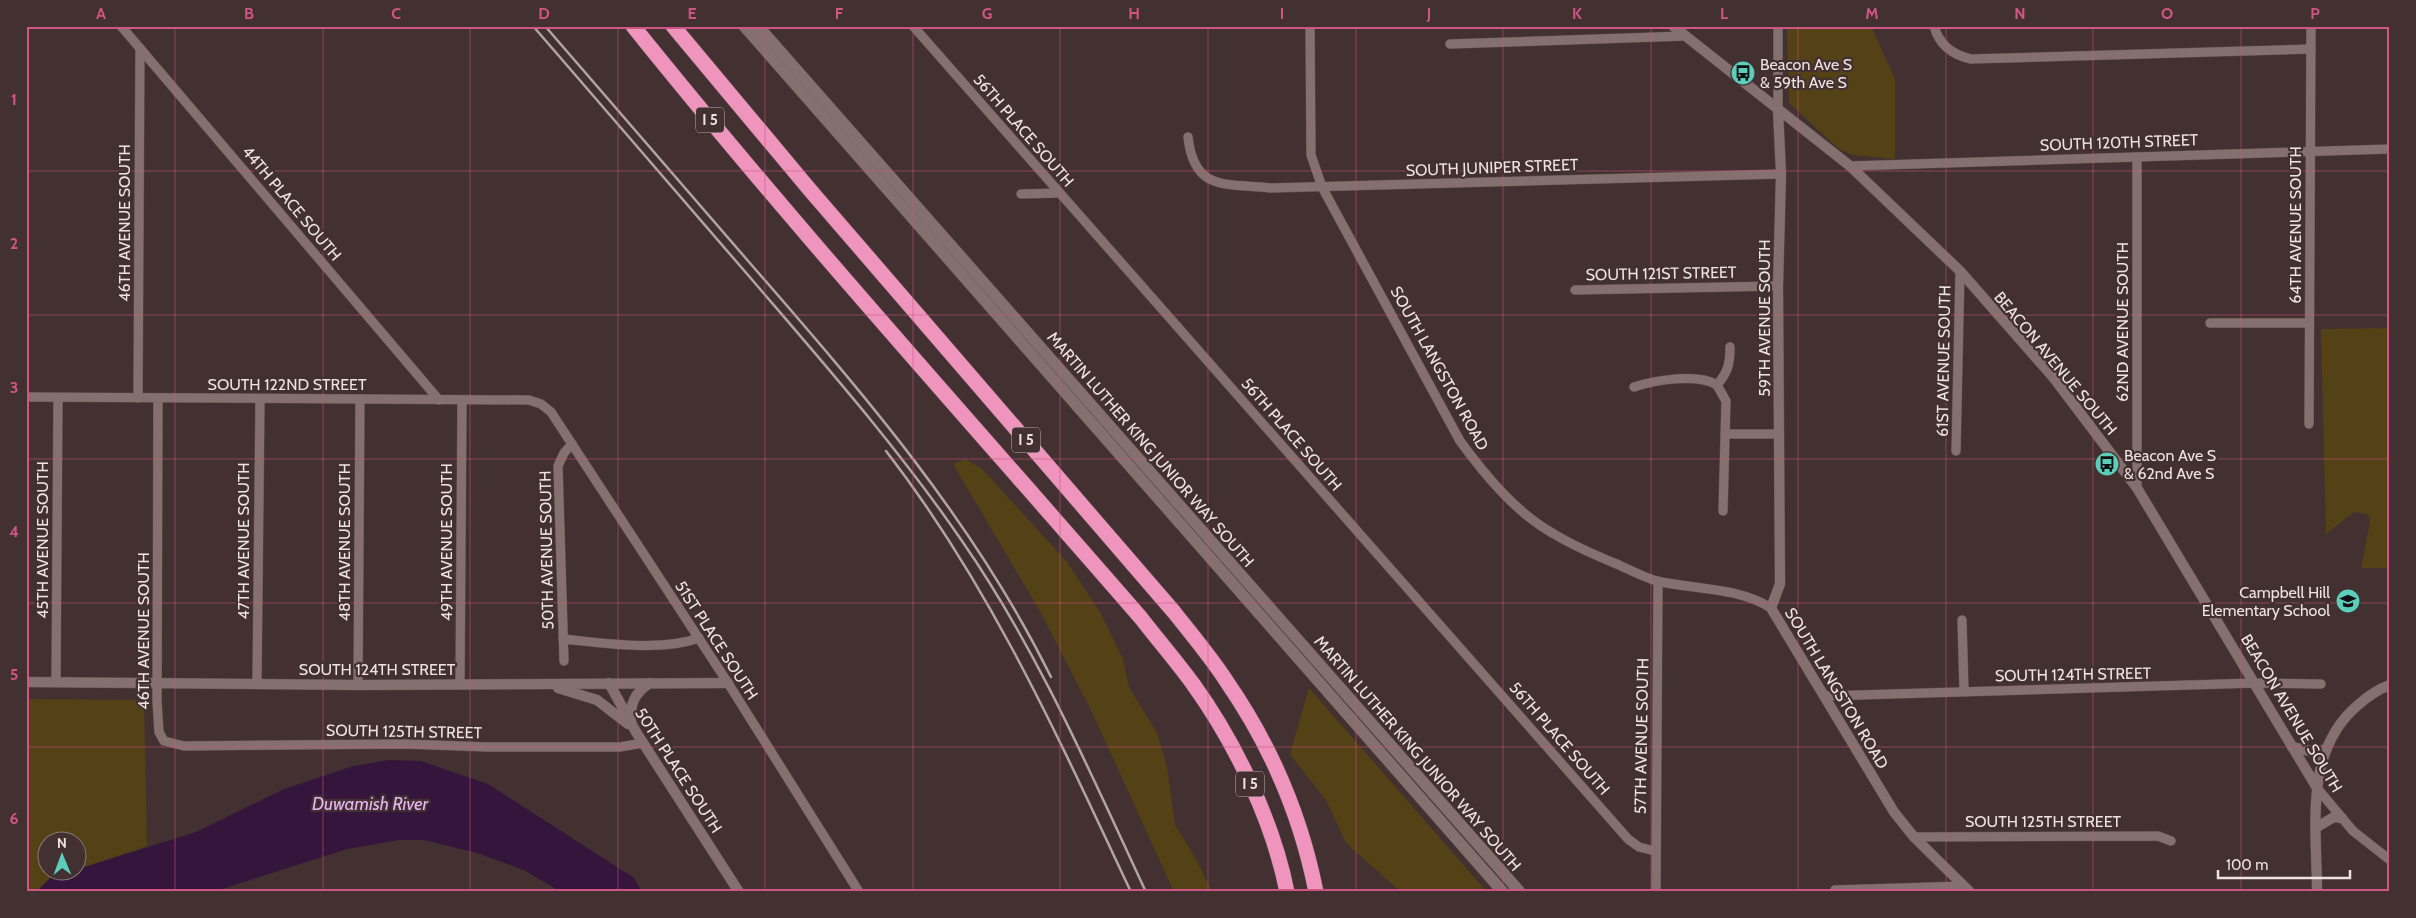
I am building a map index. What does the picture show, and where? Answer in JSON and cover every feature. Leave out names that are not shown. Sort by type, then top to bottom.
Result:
[{"type":"highway","name":"I 5","points":[[633,26],[756,174],[1141,618],[1194,685],[1218,722],[1248,777],[1272,839],[1287,892]]},
{"type":"highway","name":"I 5","points":[[673,26],[810,190],[1174,612],[1227,681],[1256,726],[1275,764],[1308,852],[1316,892]]},
{"type":"main road","name":"MARTIN LUTHER KING JUNIOR WAY SOUTH","points":[[744,26],[1503,892]]},
{"type":"main road","name":"MARTIN LUTHER KING JUNIOR WAY SOUTH","points":[[758,26],[1520,892]]},
{"type":"street","name":"44TH PLACE SOUTH","points":[[121,26],[439,400]]},
{"type":"street","name":"56TH PLACE SOUTH","points":[[913,26],[1628,839],[1639,847],[1655,851]]},
{"type":"street","name":"SOUTH LANGSTON ROAD","points":[[1310,26],[1311,155],[1322,187],[1460,441],[1493,483],[1552,534],[1658,582],[1745,595],[1771,608],[1894,812],[1914,837],[1967,889]]},
{"type":"street","name":"BEACON AVENUE SOUTH","points":[[1673,26],[1850,166],[1960,272],[2053,377],[2137,488],[2317,788],[2353,831],[2390,860]]},
{"type":"street","name":"59TH AVENUE SOUTH","points":[[1771,608],[1780,584],[1778,286],[1781,174],[1778,110],[1778,26]]},
{"type":"street","points":[[1934,26],[1943,44],[1959,56],[1971,59],[2311,49]]},
{"type":"street","name":"64TH AVENUE SOUTH","points":[[2309,424],[2311,26]]},
{"type":"street","points":[[1450,44],[1686,36]]},
{"type":"street","name":"46TH AVENUE SOUTH","points":[[138,398],[140,48]]},
{"type":"street","name":"SOUTH JUNIPER STREET","points":[[1188,137],[1190,156],[1204,178],[1213,182],[1270,188],[1781,174]]},
{"type":"street","name":"SOUTH 120TH STREET","points":[[1850,166],[2390,149]]},
{"type":"street","name":"62ND AVENUE SOUTH","points":[[2137,157],[2137,488]]},
{"type":"street","points":[[1021,194],[1060,193]]},
{"type":"street","name":"61ST AVENUE SOUTH","points":[[1956,452],[1960,272]]},
{"type":"street","name":"SOUTH 121ST STREET","points":[[1575,290],[1778,286]]},
{"type":"street","points":[[2210,323],[2309,322]]},
{"type":"street","points":[[1717,385],[1728,372],[1730,347]]},
{"type":"street","points":[[1634,387],[1652,381],[1704,379],[1717,385],[1726,400],[1723,511]]},
{"type":"street","name":"SOUTH 122ND STREET","points":[[26,397],[528,400],[546,407]]},
{"type":"street","name":"45TH AVENUE SOUTH","points":[[56,682],[58,398]]},
{"type":"street","name":"46TH AVENUE SOUTH","points":[[158,398],[157,683],[158,728],[164,741]]},
{"type":"street","name":"47TH AVENUE SOUTH","points":[[257,683],[260,399]]},
{"type":"street","name":"48TH AVENUE SOUTH","points":[[358,684],[360,399]]},
{"type":"street","name":"49TH AVENUE SOUTH","points":[[460,684],[462,400]]},
{"type":"street","name":"51ST PLACE SOUTH","points":[[546,407],[699,638],[859,892]]},
{"type":"street","points":[[1726,434],[1778,434]]},
{"type":"street","name":"50TH AVENUE SOUTH","points":[[564,660],[558,466],[564,453],[572,444]]},
{"type":"street","name":"57TH AVENUE SOUTH","points":[[1656,892],[1658,582]]},
{"type":"street","points":[[1962,620],[1964,691]]},
{"type":"street","points":[[563,639],[608,644],[682,644],[699,638]]},
{"type":"street","name":"SOUTH 124TH STREET","points":[[26,682],[358,684],[728,683]]},
{"type":"street","points":[[527,683],[583,694],[607,707],[633,728]]},
{"type":"street","points":[[607,707],[608,683]]},
{"type":"street","name":"50TH PLACE SOUTH","points":[[608,683],[633,728],[739,892]]},
{"type":"street","points":[[633,728],[630,712],[634,698],[640,689],[650,683]]},
{"type":"street","name":"SOUTH 124TH STREET","points":[[1825,696],[2255,683],[2321,684]]},
{"type":"street","points":[[2317,892],[2317,788],[2324,750],[2333,732],[2349,713],[2367,698],[2390,685]]},
{"type":"street","name":"SOUTH 125TH STREET","points":[[164,741],[184,746],[405,744],[620,747],[644,743]]},
{"type":"street","points":[[2292,747],[2310,751],[2324,750]]},
{"type":"street","points":[[2317,828],[2334,818],[2342,818]]},
{"type":"street","name":"SOUTH 125TH STREET","points":[[1914,837],[2158,836],[2171,841]]},
{"type":"street","points":[[1835,891],[1967,889]]},
{"type":"shaded area","points":[[1787,26],[1871,26],[1895,79],[1895,159],[1852,155],[1838,148],[1789,103]]},
{"type":"shaded area","points":[[2390,328],[2390,568],[2361,568],[2370,521],[2368,514],[2354,512],[2326,534],[2321,329]]},
{"type":"shaded area","points":[[965,459],[982,469],[1067,562],[1100,612],[1123,659],[1129,687],[1157,733],[1167,767],[1175,825],[1196,859],[1212,892],[1174,892],[1091,710],[1041,613],[953,464]]},
{"type":"shaded area","points":[[1309,688],[1487,892],[1401,892],[1346,843],[1326,800],[1290,754]]},
{"type":"shaded area","points":[[26,699],[144,700],[147,846],[88,866],[88,830],[38,830],[38,880],[48,880],[36,892],[26,892]]},
{"type":"water","name":"Duwamish River","points":[[389,760],[421,761],[488,784],[634,878],[642,892],[561,892],[524,870],[477,853],[424,840],[400,840],[347,849],[213,892],[36,892],[48,880],[88,880],[88,866],[196,832],[284,789],[353,766]]},
{"type":"railway","points":[[533,26],[835,377],[938,507],[989,582],[1015,625],[1061,712],[1146,892]]},
{"type":"railway","points":[[545,26],[792,311],[914,460],[952,512],[987,565],[1021,620],[1051,677]]},
{"type":"railway","points":[[886,451],[958,555],[1021,664],[1131,892]]},
{"type":"place","name":"Beacon Ave S & 59th Ave S","points":[[1743,73]]},
{"type":"place","name":"Beacon Ave S & 62nd Ave S","points":[[2107,464]]},
{"type":"place","name":"Campbell Hill Elementary School","points":[[2348,601]]}]
